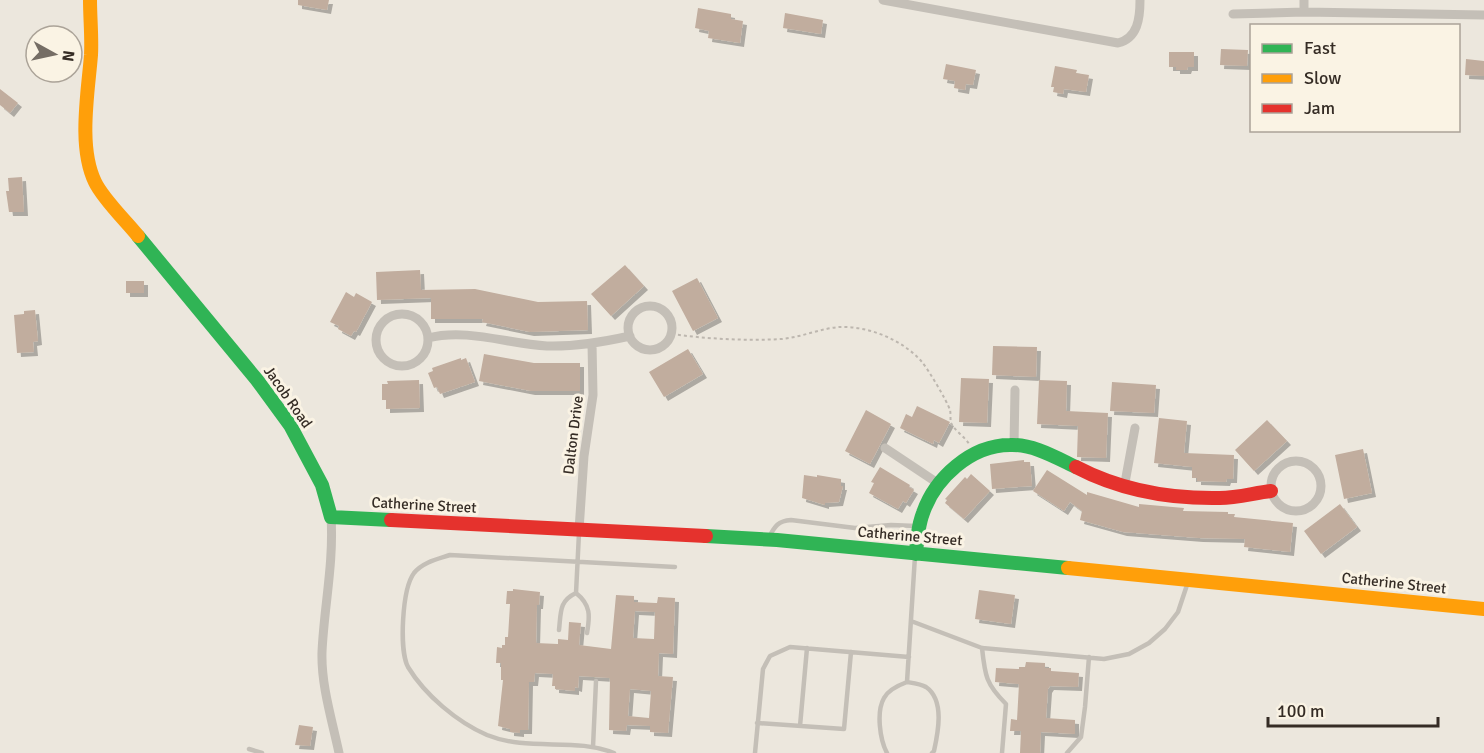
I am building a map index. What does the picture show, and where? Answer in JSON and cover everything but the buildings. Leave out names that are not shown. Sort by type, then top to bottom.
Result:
[{"type":"street","name":"Jacob Road","points":[[90,0],[91,53],[85,107],[90,171],[96,185],[236,354],[290,425],[322,485],[331,517],[333,547],[322,653],[323,677],[339,753]]},
{"type":"street","points":[[883,0],[1118,43],[1132,36],[1138,24],[1140,0]]},
{"type":"street","points":[[1304,0],[1304,12]]},
{"type":"street","points":[[1233,14],[1304,12],[1484,15]]},
{"type":"street","points":[[656,306],[670,317],[672,334],[662,348],[644,350],[637,346],[630,336],[629,322],[632,315],[639,309],[656,306]]},
{"type":"street","points":[[400,314],[411,315],[419,320],[426,328],[428,338],[427,348],[422,357],[404,366],[394,365],[385,360],[376,342],[383,323],[400,314]]},
{"type":"street","points":[[428,338],[452,335],[547,346],[592,343],[630,336]]},
{"type":"street","name":"Dalton Drive","points":[[579,530],[584,456],[593,395],[592,343]]},
{"type":"street","points":[[1014,445],[1015,390]]},
{"type":"street","points":[[1124,488],[1135,428]]},
{"type":"street","points":[[916,554],[919,526],[930,496],[947,475],[975,454],[997,445],[1024,446],[1053,455],[1096,478],[1124,488],[1222,498],[1271,491]]},
{"type":"street","points":[[885,448],[939,484]]},
{"type":"street","points":[[1291,461],[1310,464],[1321,481],[1321,491],[1317,500],[1310,507],[1301,511],[1291,511],[1282,507],[1274,500],[1271,491],[1271,481],[1275,471],[1282,464],[1291,461]]},
{"type":"street","name":"Catherine Street","points":[[331,517],[768,540],[1484,609]]},
{"type":"lane","points":[[768,540],[775,526],[781,521],[791,520],[855,528],[891,525],[919,526]]},
{"type":"lane","points":[[576,593],[579,530]]},
{"type":"lane","points":[[907,682],[916,554]]},
{"type":"lane","points":[[614,753],[593,747],[528,745],[488,735],[459,718],[427,692],[407,665],[403,633],[405,596],[413,574],[425,564],[450,555],[675,567]]},
{"type":"lane","points":[[911,621],[982,648],[1104,659],[1129,654],[1149,644],[1165,629],[1178,612],[1189,579]]},
{"type":"lane","points":[[559,630],[563,603],[576,593]]},
{"type":"lane","points":[[576,593],[584,599],[588,606],[590,616],[587,633]]},
{"type":"lane","points":[[755,753],[763,669],[770,656],[789,647],[909,657]]},
{"type":"lane","points":[[800,726],[807,648]]},
{"type":"lane","points":[[982,648],[985,674],[992,690],[1006,704],[1002,753]]},
{"type":"lane","points":[[757,723],[843,729],[851,652]]},
{"type":"lane","points":[[1067,753],[1081,737],[1089,657]]},
{"type":"lane","points":[[593,747],[596,681]]},
{"type":"lane","points":[[887,753],[883,744],[880,720],[884,698],[895,687],[907,682],[926,688],[934,697],[938,711],[938,732],[932,753]]},
{"type":"lane","points":[[249,749],[262,753]]},
{"type":"path","points":[[672,334],[741,340],[783,339],[806,336],[838,327],[860,328],[882,335],[908,349],[924,363],[944,397],[950,411],[951,424],[965,437],[975,454]]},
{"type":"traffic: fast","points":[[138,236],[257,380],[290,425],[322,485],[331,517],[391,520]]},
{"type":"traffic: fast","points":[[916,554],[920,523],[929,500],[946,476],[968,457],[996,446],[1019,445],[1044,452],[1076,467]]},
{"type":"traffic: fast","points":[[706,536],[777,540],[1068,568]]},
{"type":"traffic: slow","points":[[90,0],[91,48],[85,120],[90,168],[103,196],[138,236]]},
{"type":"traffic: slow","points":[[1068,568],[1484,609]]},
{"type":"traffic: jam","points":[[1076,467],[1110,482],[1164,495],[1226,498],[1271,491]]},
{"type":"traffic: jam","points":[[391,520],[706,536]]}]
